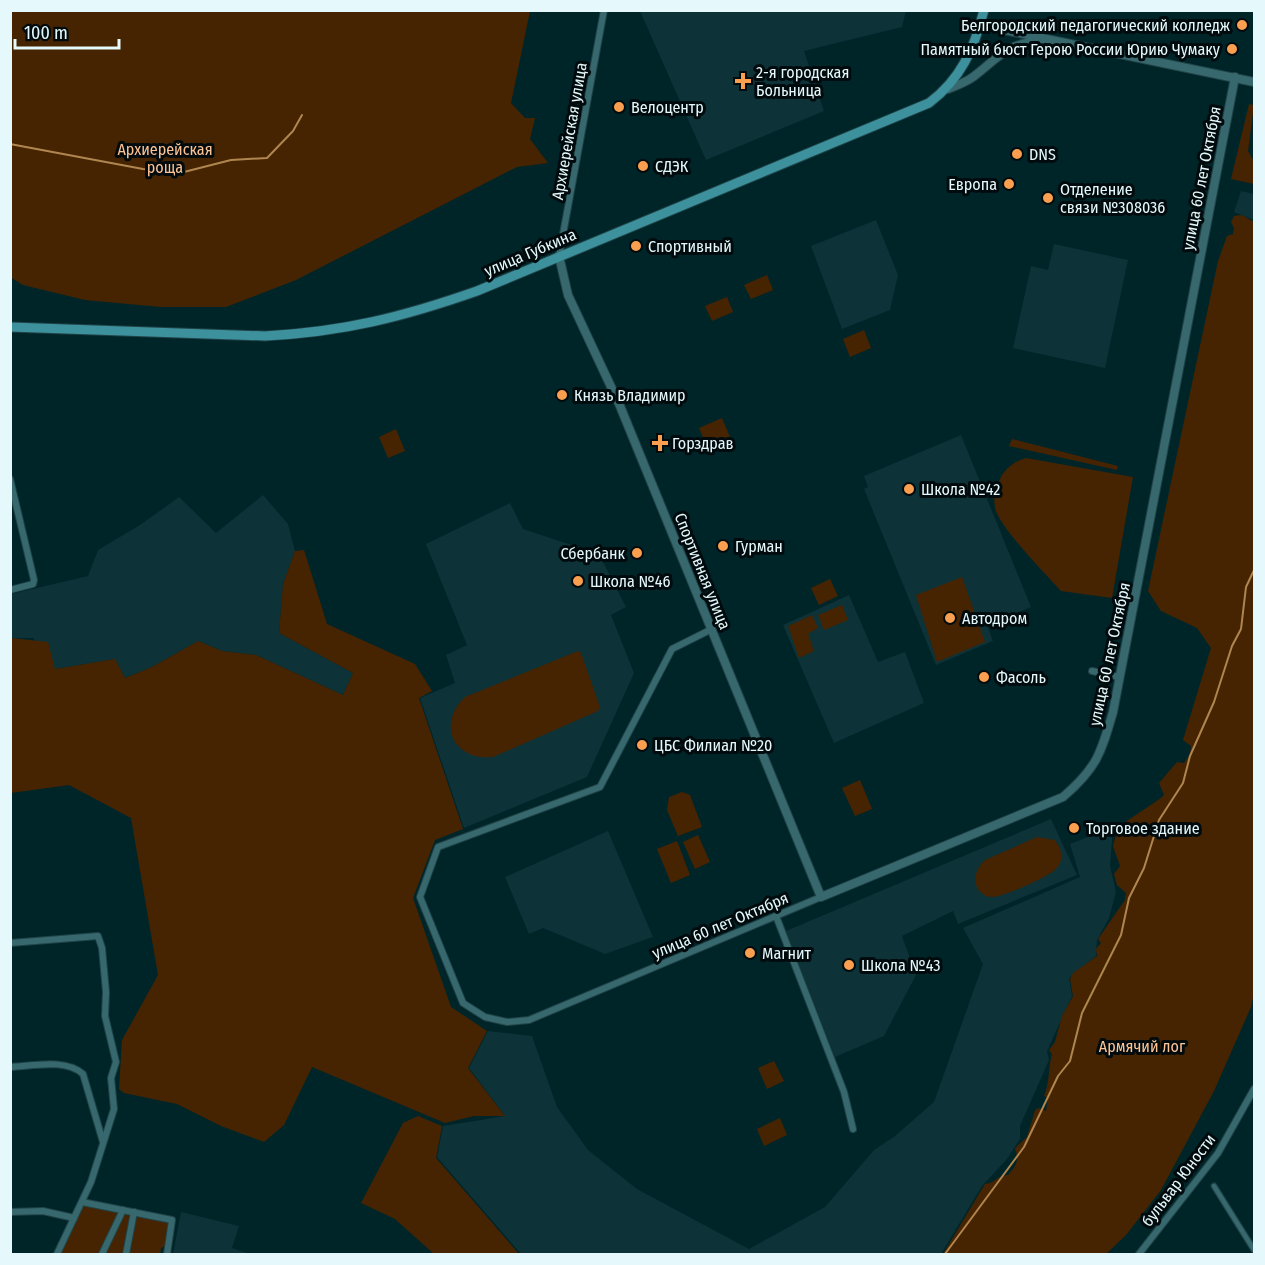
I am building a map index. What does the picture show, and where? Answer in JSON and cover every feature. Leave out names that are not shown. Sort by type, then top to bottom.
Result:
[{"type":"main road","name":"улица Губкина","points":[[10,327],[235,336],[316,333],[374,324],[416,313],[915,110],[948,89],[969,54],[984,10]]},
{"type":"street","name":"Архиерейская улица","points":[[559,256],[604,10]]},
{"type":"street","points":[[980,25],[1235,76],[1254,82]]},
{"type":"street","points":[[948,89],[971,79],[995,56],[1010,47],[1049,39]]},
{"type":"street","name":"улица 60 лет Октября","points":[[712,629],[672,649],[600,787],[438,847],[420,897],[463,1003],[485,1017],[507,1022],[529,1020],[1063,797],[1086,778],[1102,748],[1119,677],[1235,76]]},
{"type":"street","name":"Спортивная улица","points":[[559,256],[568,295],[620,406],[821,897]]},
{"type":"street","points":[[10,479],[34,579],[33,584],[10,590]]},
{"type":"street","points":[[1092,671],[1119,677]]},
{"type":"street","points":[[776,916],[844,1092],[853,1129]]},
{"type":"street","points":[[10,943],[98,936],[102,948],[106,992],[105,1016],[116,1062],[111,1078],[114,1109],[104,1145],[82,1202],[57,1254]]},
{"type":"street","points":[[10,1067],[66,1065],[83,1074],[104,1145]]},
{"type":"street","name":"бульвар Юности","points":[[1139,1254],[1218,1153],[1254,1089]]},
{"type":"street","points":[[1214,1186],[1254,1250]]},
{"type":"street","points":[[82,1202],[172,1220],[167,1254]]},
{"type":"street","points":[[102,1254],[123,1210]]},
{"type":"street","points":[[10,1212],[43,1211],[74,1218]]},
{"type":"street","points":[[126,1254],[134,1212]]},
{"type":"shaded area","name":"2-я городская Больница","points":[[640,11],[906,11],[902,27],[804,51],[824,111],[706,160]]},
{"type":"shaded area","points":[[1241,191],[1254,194],[1254,220],[1234,212]]},
{"type":"shaded area","points":[[876,220],[898,275],[890,310],[842,329],[811,246]]},
{"type":"shaded area","points":[[1054,244],[1128,260],[1105,368],[1013,348],[1031,266],[1048,270]]},
{"type":"shaded area","points":[[961,435],[1031,607],[987,625],[993,641],[936,665],[864,489],[868,487],[864,476]]},
{"type":"shaded area","points":[[263,495],[288,524],[295,551],[283,584],[279,633],[353,673],[343,695],[256,655],[222,651],[198,641],[152,667],[125,678],[115,659],[55,669],[33,638],[11,638],[11,594],[88,576],[98,550],[140,525],[179,497],[216,533]]},
{"type":"shaded area","points":[[510,503],[523,529],[599,554],[626,607],[611,615],[634,673],[587,777],[464,828],[420,698],[455,683],[446,655],[467,645],[426,544]]},
{"type":"shaded area","points":[[849,595],[878,662],[905,652],[924,703],[834,743],[783,625]]},
{"type":"shaded area","points":[[1051,819],[1077,875],[958,924],[953,911],[902,936],[916,975],[884,1036],[835,1057],[786,931]]},
{"type":"shaded area","points":[[1113,827],[1110,866],[1116,892],[1109,918],[1097,940],[1096,956],[1069,978],[1072,996],[1047,1051],[1049,1060],[1020,1126],[1020,1139],[1007,1159],[982,1186],[941,1254],[521,1254],[437,1157],[443,1126],[505,1116],[469,1068],[488,1031],[532,1036],[557,1107],[588,1150],[637,1189],[749,1249],[825,1207],[874,1150],[895,1136],[934,1102],[983,964],[963,928],[1080,877],[1070,844]]},
{"type":"shaded area","points":[[608,831],[653,937],[605,954],[543,928],[529,934],[505,877]]},
{"type":"shaded area","points":[[181,1212],[239,1226],[232,1248],[250,1254],[173,1254]]},
{"type":"green space","name":"Архиерейская роща","points":[[10,11],[530,11],[511,103],[525,118],[535,118],[530,139],[548,163],[517,167],[296,280],[226,307],[161,307],[85,300],[23,285],[10,277]]},
{"type":"green space","points":[[1249,104],[1254,105],[1248,151],[1254,162],[1254,184],[1231,179]]},
{"type":"green space","name":"Армячий лог","points":[[1242,215],[1254,222],[1254,993],[1251,1007],[1214,1091],[1161,1190],[1126,1235],[1106,1254],[943,1254],[985,1184],[1008,1175],[1013,1168],[1017,1160],[1015,1148],[1027,1137],[1035,1110],[1039,1108],[1046,1111],[1048,1098],[1044,1096],[1052,1054],[1049,1050],[1055,1042],[1062,1016],[1073,996],[1070,979],[1073,973],[1097,956],[1096,949],[1101,943],[1098,939],[1125,900],[1126,893],[1117,885],[1114,874],[1120,866],[1113,846],[1118,827],[1164,795],[1159,783],[1177,762],[1184,763],[1190,754],[1191,746],[1183,740],[1211,648],[1197,628],[1161,611],[1148,591],[1218,261],[1227,236],[1233,234],[1234,228],[1231,222],[1234,216]]},
{"type":"green space","points":[[767,275],[773,290],[751,299],[744,285]]},
{"type":"green space","points":[[727,297],[733,312],[712,321],[705,306]]},
{"type":"green space","points":[[864,330],[871,348],[850,357],[843,339]]},
{"type":"green space","points":[[722,418],[730,437],[707,447],[699,428]]},
{"type":"green space","points":[[396,429],[405,451],[388,458],[379,437]]},
{"type":"green space","points":[[1012,439],[1118,466],[1117,470],[1009,446]]},
{"type":"green space","points":[[1026,458],[1133,477],[1112,598],[1061,591],[1014,538],[998,516],[994,500],[999,481],[1009,467]]},
{"type":"green space","points":[[304,550],[327,624],[415,664],[432,691],[419,698],[463,829],[435,840],[413,898],[451,1007],[487,1031],[468,1068],[505,1116],[474,1116],[445,1123],[312,1067],[284,1125],[264,1142],[221,1126],[177,1104],[124,1093],[119,1089],[122,1040],[158,975],[131,818],[69,785],[11,793],[11,638],[48,642],[55,669],[115,659],[125,678],[152,667],[198,641],[222,651],[256,655],[343,695],[353,673],[279,633],[283,584],[295,551]]},
{"type":"green space","name":"Автодром","points":[[962,577],[985,642],[937,662],[916,595]]},
{"type":"green space","points":[[830,579],[838,596],[819,605],[811,588]]},
{"type":"green space","points":[[842,605],[848,620],[824,630],[818,615]]},
{"type":"green space","points":[[812,615],[818,628],[808,634],[814,651],[799,658],[788,626]]},
{"type":"green space","points":[[578,651],[581,653],[600,707],[598,711],[493,757],[479,757],[459,747],[451,729],[452,719],[456,708],[465,697]]},
{"type":"green space","points":[[860,780],[872,809],[855,816],[842,788]]},
{"type":"green space","points":[[682,792],[690,795],[702,827],[678,836],[667,810],[669,797]]},
{"type":"green space","points":[[698,835],[710,862],[695,869],[683,842]]},
{"type":"green space","points":[[1037,837],[1055,840],[1060,848],[1062,858],[1055,870],[1003,895],[990,897],[979,891],[976,886],[976,875],[985,860]]},
{"type":"green space","points":[[677,841],[690,875],[671,883],[657,849]]},
{"type":"green space","points":[[774,1061],[784,1081],[767,1089],[758,1068]]},
{"type":"green space","points":[[418,1116],[442,1126],[436,1158],[519,1254],[434,1254],[395,1219],[361,1203],[403,1123]]},
{"type":"green space","points":[[780,1118],[787,1135],[764,1146],[757,1129]]},
{"type":"green space","points":[[83,1204],[121,1211],[100,1254],[59,1254]]},
{"type":"green space","points":[[125,1212],[131,1213],[123,1254],[105,1254]]},
{"type":"green space","points":[[135,1214],[170,1221],[166,1246],[161,1248],[160,1254],[128,1254]]},
{"type":"waterway","points":[[10,144],[143,169],[180,173],[231,160],[267,158],[293,131],[302,115]]},
{"type":"waterway","points":[[945,1254],[1024,1147],[1058,1076],[1070,1061],[1082,1013],[1121,935],[1129,898],[1144,868],[1159,820],[1183,783],[1190,756],[1214,702],[1232,646],[1241,629],[1246,587],[1254,570]]},
{"type":"place","name":"Белгородский педагогический колледж","points":[[1242,25]]},
{"type":"place","name":"Памятный бюст Герою России Юрию Чумаку","points":[[1232,49]]},
{"type":"place","name":"2-я городская Больница","points":[[743,81]]},
{"type":"place","name":"Велоцентр","points":[[619,107]]},
{"type":"place","name":"DNS","points":[[1017,154]]},
{"type":"place","name":"СДЭК","points":[[643,166]]},
{"type":"place","name":"Европа","points":[[1009,184]]},
{"type":"place","name":"Отделение связи №308036","points":[[1048,198]]},
{"type":"place","name":"Спортивный","points":[[636,246]]},
{"type":"place","name":"Князь Владимир","points":[[562,395]]},
{"type":"place","name":"Горздрав","points":[[660,443]]},
{"type":"place","name":"Школа №42","points":[[909,489]]},
{"type":"place","name":"Гурман","points":[[723,546]]},
{"type":"place","name":"Сбербанк","points":[[637,553]]},
{"type":"place","name":"Школа №46","points":[[578,581]]},
{"type":"place","name":"Автодром","points":[[950,618]]},
{"type":"place","name":"Фасоль","points":[[984,677]]},
{"type":"place","name":"ЦБС Филиал №20","points":[[642,745]]},
{"type":"place","name":"Торговое здание","points":[[1074,828]]},
{"type":"place","name":"Магнит","points":[[750,953]]},
{"type":"place","name":"Школа №43","points":[[849,965]]}]
